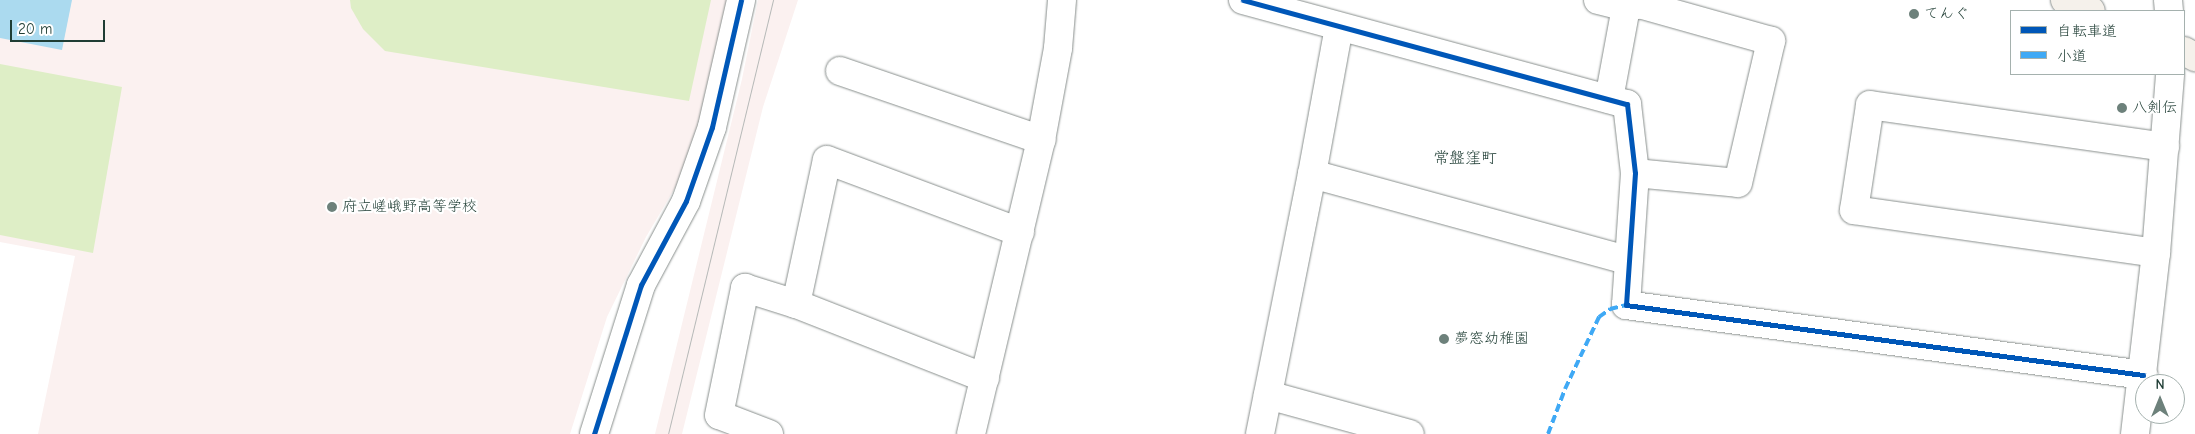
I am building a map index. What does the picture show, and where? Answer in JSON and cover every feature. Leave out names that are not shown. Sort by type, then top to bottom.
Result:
[{"type":"main road","points":[[2065,0],[2089,10]]},
{"type":"street","points":[[594,434],[641,285],[686,201],[712,127],[741,0]]},
{"type":"street","points":[[971,434],[1042,140],[1058,48],[1062,0]]},
{"type":"street","points":[[1243,0],[1626,104],[1635,173],[1627,260],[1626,305],[2137,374]]},
{"type":"street","points":[[1598,0],[1638,4],[1771,41],[1738,183],[1635,173]]},
{"type":"street","points":[[1609,100],[1638,4]]},
{"type":"street","points":[[1260,434],[1312,174],[1339,26]]},
{"type":"street","points":[[840,71],[1042,140]]},
{"type":"street","points":[[2144,374],[2166,147],[2170,75]]},
{"type":"street","points":[[2156,253],[1854,210],[1870,105],[2166,147]]},
{"type":"street","points":[[796,304],[828,160],[1020,232]]},
{"type":"street","points":[[1312,174],[1627,260]]},
{"type":"street","points":[[769,434],[719,415],[746,288],[796,304],[985,378]]},
{"type":"street","points":[[1268,395],[1410,434]]},
{"type":"shaded area","name":"府立嵯峨野高等学校","points":[[0,0],[727,0],[703,108],[682,176],[646,237],[607,317],[570,434],[38,434],[75,256],[0,242]]},
{"type":"shaded area","points":[[758,0],[798,0],[763,107],[682,434],[655,434],[742,79]]},
{"type":"green space","points":[[350,0],[711,0],[689,101],[385,51],[363,29],[351,8]]},
{"type":"green space","points":[[0,64],[122,87],[93,253],[0,235]]},
{"type":"water","points":[[0,0],[72,0],[62,50],[0,38]]},
{"type":"tram line","points":[[668,434],[773,0]]},
{"type":"marked path","points":[[1548,434],[1565,389],[1599,317],[1610,309],[1626,305]]},
{"type":"cycle path","points":[[594,434],[641,285],[686,201],[712,127],[741,0]]},
{"type":"cycle path","points":[[1243,0],[1627,104],[1635,173],[1626,305],[2136,374]]},
{"type":"place","name":"てんぐ","points":[[1914,14]]},
{"type":"place","name":"八剣伝","points":[[2122,108]]},
{"type":"place","name":"府立嵯峨野高等学校","points":[[332,207]]},
{"type":"place","name":"夢窓幼稚園","points":[[1444,339]]},
{"type":"district","name":"常盤窪町","points":[[1465,158]]}]
